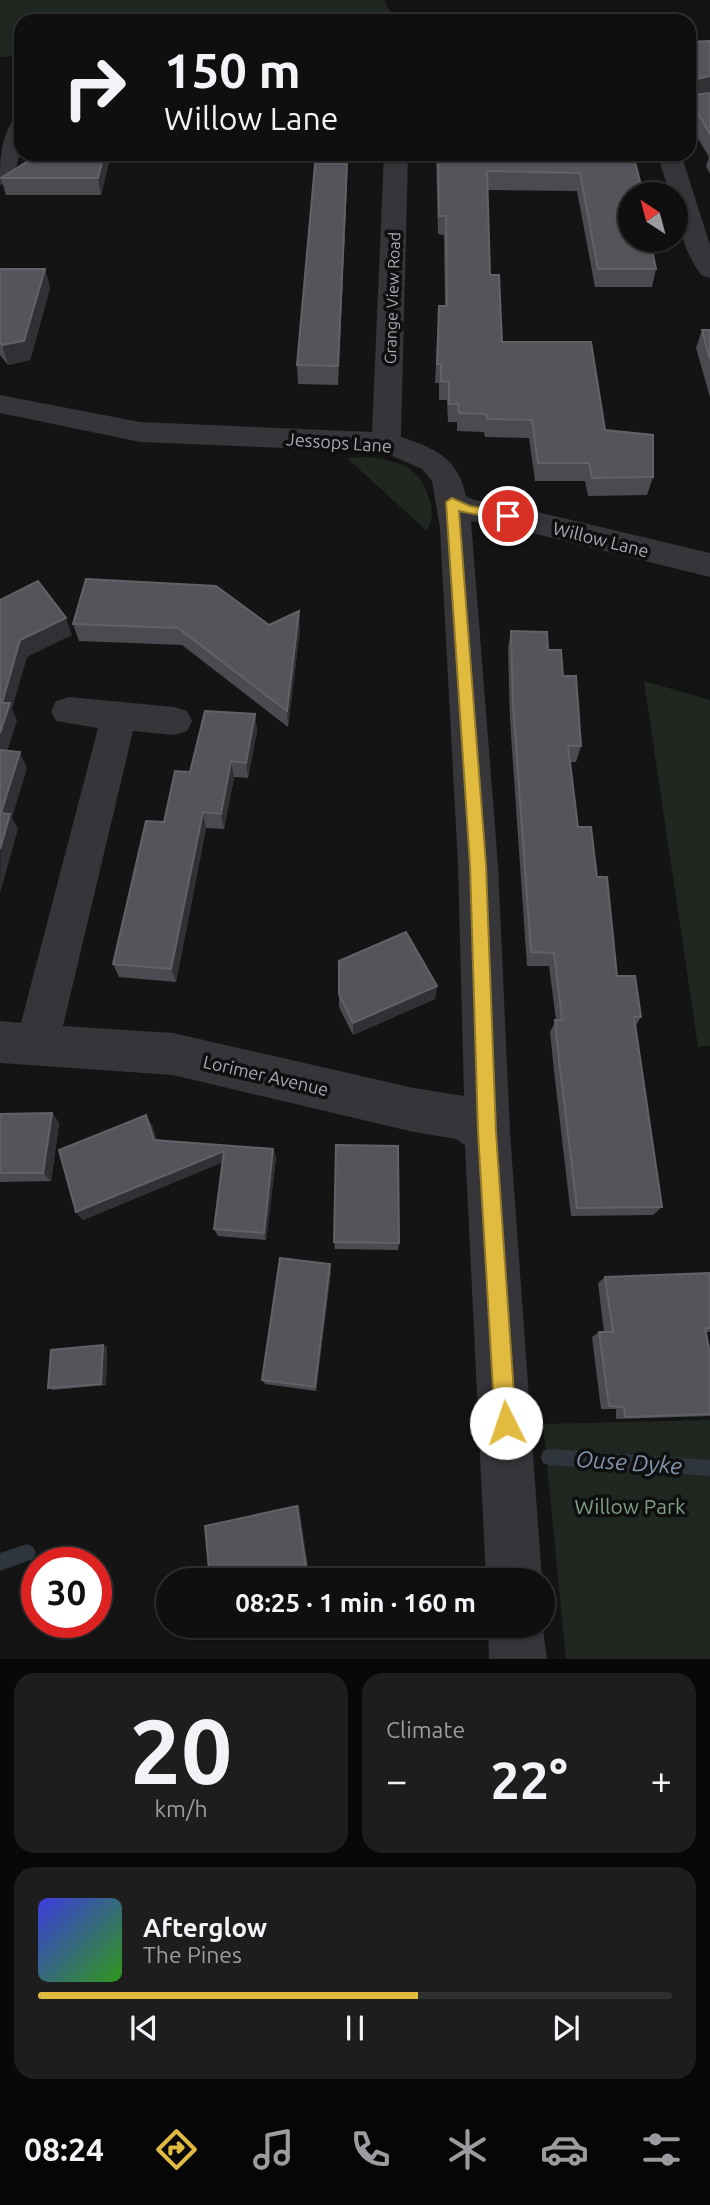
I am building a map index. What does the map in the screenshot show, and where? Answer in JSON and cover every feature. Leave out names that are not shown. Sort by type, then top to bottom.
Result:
[{"type":"street","points":[[0,178],[14,143]]},
{"type":"street","name":"Grange View Road","points":[[386,442],[396,161]]},
{"type":"street","points":[[672,161],[707,258]]},
{"type":"street","name":"Jessops Lane","points":[[0,404],[140,432],[386,442],[433,462],[447,479],[452,502],[478,865],[487,1132],[513,1568]]},
{"type":"street","name":"Willow Lane","points":[[452,502],[467,510],[508,516],[710,565]]},
{"type":"street","points":[[69,711],[174,721]]},
{"type":"street","name":"Lorimer Avenue","points":[[20,1044],[42,1023],[119,716]]},
{"type":"street","name":"Lorimer Avenue","points":[[20,1044],[173,1054],[414,1110],[462,1118],[487,1132]]},
{"type":"street","points":[[517,1638],[518,1659]]},
{"type":"green space","points":[[0,0],[384,0],[391,14],[14,14],[14,56],[0,57]]},
{"type":"green space","points":[[369,457],[399,463],[419,478],[425,487],[431,507],[427,531],[347,458]]},
{"type":"green space","points":[[644,681],[710,700],[710,1046],[698,1046]]},
{"type":"green space","name":"Willow Park","points":[[710,1420],[710,1659],[566,1659],[543,1424]]},
{"type":"building","points":[[710,41],[710,76],[696,79],[696,42]]},
{"type":"building","points":[[710,93],[710,134],[696,110],[696,95]]},
{"type":"building","points":[[28,161],[102,161],[98,178],[1,178]]},
{"type":"building","points":[[438,161],[635,161],[640,182],[618,182],[618,252],[652,252],[656,269],[598,269],[580,173],[487,171],[490,275],[499,275],[502,342],[591,342],[605,430],[653,435],[653,477],[592,478],[589,463],[538,463],[532,420],[487,419],[486,414],[459,413],[458,404],[449,404],[449,382],[441,381],[441,364],[437,364],[439,306],[447,306],[446,216],[439,216]]},
{"type":"building","points":[[315,164],[347,164],[338,366],[297,365]]},
{"type":"building","points":[[0,269],[45,269],[24,341],[2,345],[0,343]]},
{"type":"building","points":[[702,330],[710,330],[710,359]]},
{"type":"building","points":[[86,579],[216,586],[269,625],[299,611],[287,711],[178,628],[73,624]]},
{"type":"building","points":[[38,581],[66,618],[20,640],[2,703],[10,703],[0,733],[0,600]]},
{"type":"building","points":[[511,631],[547,632],[548,650],[561,650],[563,676],[576,676],[581,746],[568,746],[578,827],[591,827],[597,877],[607,877],[617,976],[635,976],[641,1017],[634,1017],[662,1207],[577,1208],[555,1020],[562,1020],[554,953],[531,952],[513,703]]},
{"type":"building","points":[[205,711],[255,714],[246,763],[231,761],[221,814],[203,812],[171,969],[113,964],[146,821],[164,822],[175,771],[190,772]]},
{"type":"building","points":[[0,750],[20,752],[1,813],[10,814],[0,849]]},
{"type":"building","points":[[406,932],[437,986],[353,1023],[339,994],[339,961]]},
{"type":"building","points":[[52,1113],[43,1173],[0,1173],[0,1114]]},
{"type":"building","points":[[146,1115],[154,1140],[273,1149],[264,1233],[214,1229],[224,1151],[76,1212],[59,1150]]},
{"type":"building","points":[[336,1145],[398,1146],[399,1243],[334,1242]]},
{"type":"building","points":[[280,1258],[330,1264],[315,1387],[262,1380]]},
{"type":"building","points":[[710,1273],[710,1328],[705,1328],[710,1353],[710,1414],[625,1417],[624,1407],[609,1406],[599,1332],[613,1332],[605,1277]]},
{"type":"building","points":[[103,1345],[101,1384],[48,1388],[51,1350]]},
{"type":"building","points":[[297,1506],[306,1568],[209,1568],[205,1526]]},
{"type":"waterway","name":"Ouse Dyke","points":[[549,1457],[710,1468]]},
{"type":"waterway","name":"Ouse Dyke","points":[[0,1562],[21,1555]]},
{"type":"route","points":[[506,1423],[487,1132],[478,865],[456,528],[452,502],[467,510],[508,516]]}]
